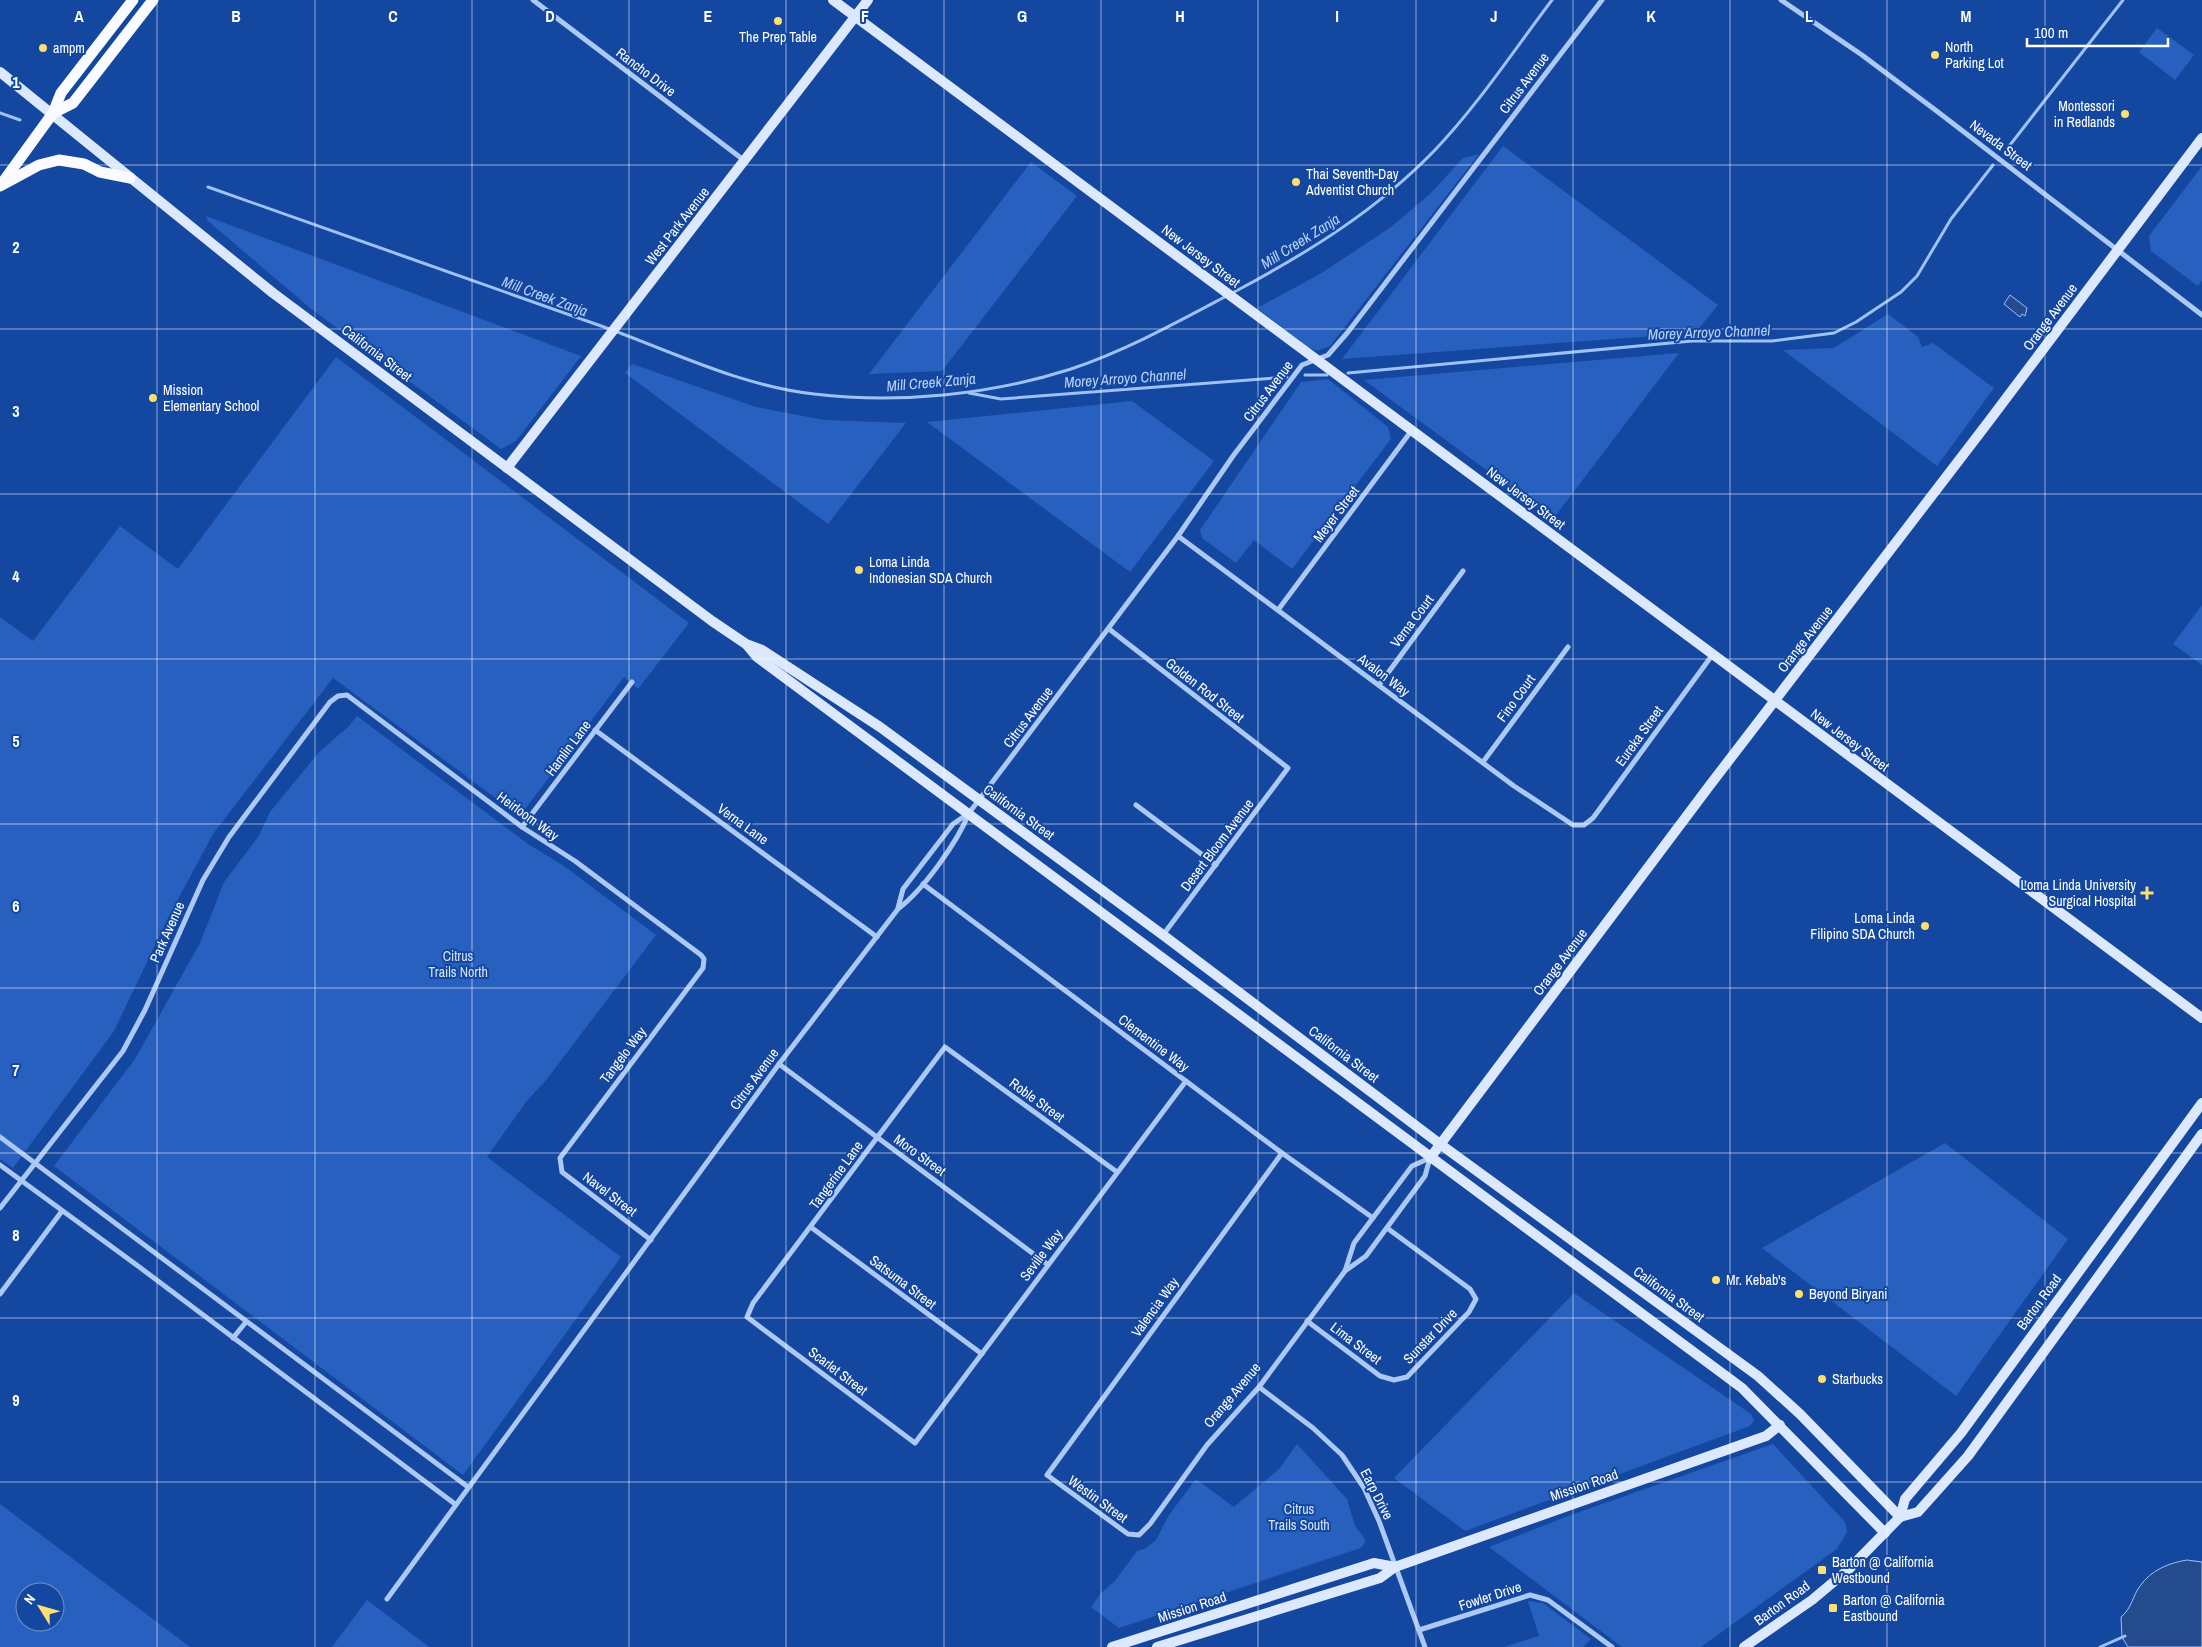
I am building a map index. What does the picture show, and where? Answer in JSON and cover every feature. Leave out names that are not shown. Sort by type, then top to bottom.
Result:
[{"type":"main road","points":[[0,186],[53,114],[61,93],[133,0]]},
{"type":"main road","points":[[53,114],[74,103],[153,0]]},
{"type":"main road","name":"New Jersey Street","points":[[832,0],[2202,1018]]},
{"type":"main road","name":"West Park Avenue","points":[[507,468],[868,0]]},
{"type":"main road","name":"California Street","points":[[0,72],[273,293],[712,621],[746,644],[762,650],[880,727],[1163,935],[1440,1144],[1708,1340],[1776,1392],[1900,1518]]},
{"type":"main road","name":"Orange Avenue","points":[[1430,1158],[2202,138]]},
{"type":"main road","points":[[0,186],[38,165],[58,160],[84,164],[100,172],[130,178]]},
{"type":"main road","name":"California Street","points":[[746,644],[757,657],[1742,1388],[1885,1533]]},
{"type":"main road","name":"Barton Road","points":[[1900,1518],[1905,1499],[1962,1433],[2202,1102]]},
{"type":"main road","name":"Barton Road","points":[[1744,1647],[1812,1600],[1850,1569],[1900,1518],[1918,1512],[1968,1456],[2202,1134]]},
{"type":"main road","points":[[1697,1355],[1708,1340]]},
{"type":"main road","name":"Mission Road","points":[[1158,1647],[1380,1578],[1395,1567],[1766,1436],[1780,1425]]},
{"type":"main road","name":"Mission Road","points":[[1117,1646],[1374,1563],[1395,1567]]},
{"type":"street","name":"Rancho Drive","points":[[533,0],[745,161]]},
{"type":"street","name":"Citrus Avenue","points":[[387,1599],[779,1064],[898,909],[913,897],[923,884],[962,830],[969,813],[1178,536],[1233,456],[1302,365],[1328,354],[1348,332],[1602,0]]},
{"type":"street","name":"Nevada Street","points":[[1781,0],[1862,55],[2033,183],[2202,315]]},
{"type":"street","name":"Meyer Street","points":[[1278,610],[1412,430]]},
{"type":"street","name":"Avalon Way","points":[[1178,536],[1483,762],[1565,821],[1579,826]]},
{"type":"street","name":"Verna Court","points":[[1378,685],[1463,572]]},
{"type":"street","name":"Golden Rod Street","points":[[1108,629],[1288,768]]},
{"type":"street","name":"Fino Court","points":[[1483,762],[1568,647]]},
{"type":"street","name":"Eureka Street","points":[[1579,826],[1593,818],[1713,654]]},
{"type":"street","name":"Hamlin Lane","points":[[522,827],[632,682]]},
{"type":"street","name":"Heirloom Way","points":[[338,696],[347,695],[359,703],[522,827],[575,861],[704,959]]},
{"type":"street","name":"Park Avenue","points":[[0,1208],[123,1051],[149,1002],[203,880],[229,837],[330,702],[338,696]]},
{"type":"street","name":"Verna Lane","points":[[595,730],[877,937]]},
{"type":"street","name":"Desert Bloom Avenue","points":[[1163,935],[1288,768]]},
{"type":"street","points":[[1136,805],[1216,865]]},
{"type":"street","name":"Citrus Avenue","points":[[898,909],[903,889],[953,824],[969,813]]},
{"type":"street","name":"Clementine Way","points":[[923,884],[1282,1153],[1373,1218]]},
{"type":"street","name":"Tangelo Way","points":[[559,1164],[560,1158],[703,968],[704,959]]},
{"type":"street","name":"Tangerine Lane","points":[[747,1317],[754,1303],[812,1228],[945,1047]]},
{"type":"street","name":"Roble Street","points":[[945,1047],[1116,1172]]},
{"type":"street","name":"Moro Street","points":[[779,1064],[1048,1264]]},
{"type":"street","name":"Seville Way","points":[[915,1443],[1116,1172],[1186,1081]]},
{"type":"street","points":[[0,1137],[468,1487]]},
{"type":"street","name":"Valencia Way","points":[[1047,1475],[1282,1153]]},
{"type":"street","name":"Orange Avenue","points":[[1345,1271],[1354,1243],[1412,1166],[1430,1158]]},
{"type":"street","name":"Orange Avenue","points":[[1139,1535],[1207,1445],[1259,1387],[1345,1271],[1366,1256],[1425,1176],[1430,1158]]},
{"type":"street","name":"Navel Street","points":[[559,1164],[562,1172],[651,1240]]},
{"type":"street","points":[[0,1165],[455,1504]]},
{"type":"street","points":[[0,1294],[62,1211]]},
{"type":"street","name":"Satsuma Street","points":[[812,1228],[982,1354]]},
{"type":"street","name":"Sunstar Drive","points":[[1387,1228],[1470,1289],[1476,1299],[1469,1312],[1407,1376],[1394,1380]]},
{"type":"street","name":"Scarlet Street","points":[[747,1317],[915,1443]]},
{"type":"street","name":"Lima Street","points":[[1307,1321],[1380,1376],[1394,1380]]},
{"type":"street","points":[[233,1338],[246,1322]]},
{"type":"street","name":"Earp Drive","points":[[1259,1387],[1313,1428],[1342,1455],[1364,1488],[1379,1521],[1425,1647]]},
{"type":"street","name":"Westin Street","points":[[1047,1475],[1128,1534],[1139,1535]]},
{"type":"street","name":"Fowler Drive","points":[[1419,1630],[1530,1595],[1548,1600],[1612,1647]]},
{"type":"green space","points":[[2157,28],[2194,55],[2175,80],[2139,52]]},
{"type":"green space","points":[[1503,146],[1718,305],[1695,333],[1342,359]]},
{"type":"green space","points":[[1479,154],[1330,346],[1317,351],[1308,347],[1257,308],[1320,274],[1391,227],[1431,193],[1463,158]]},
{"type":"green space","points":[[1031,162],[1077,196],[942,371],[869,374]]},
{"type":"green space","points":[[2202,166],[2202,280],[2198,286],[2151,251],[2149,236]]},
{"type":"green space","points":[[206,216],[581,356],[516,441],[501,449],[310,308],[208,221]]},
{"type":"green space","points":[[1888,314],[1918,337],[1922,347],[1933,343],[1994,388],[1937,466],[1783,350],[1834,348]]},
{"type":"green space","points":[[1679,353],[1553,519],[1364,380]]},
{"type":"green space","points":[[336,357],[689,623],[638,689],[624,677],[520,816],[333,678],[213,834],[168,918],[114,1031],[13,1168],[0,1159],[0,617],[33,641],[120,526],[178,569]]},
{"type":"green space","points":[[632,364],[756,407],[824,420],[906,423],[828,524],[625,373]]},
{"type":"green space","points":[[1328,379],[1388,427],[1391,439],[1292,569],[1254,540],[1236,563],[1202,538],[1200,530],[1301,382]]},
{"type":"green space","points":[[1132,401],[1214,461],[1130,572],[927,422]]},
{"type":"green space","points":[[2202,605],[2202,665],[2173,644]]},
{"type":"green space","name":"Citrus Trails North","points":[[357,716],[528,844],[564,866],[656,935],[547,1079],[526,1102],[487,1157],[621,1257],[463,1475],[54,1166],[135,1059],[200,943],[224,882],[258,837],[270,812],[319,752],[348,727]]},
{"type":"green space","points":[[1945,1143],[2068,1239],[1956,1396],[1762,1248]]},
{"type":"green space","points":[[1574,1293],[1751,1414],[1754,1420],[1750,1426],[1465,1531],[1394,1478]]},
{"type":"green space","name":"Citrus Trails South","points":[[1297,1444],[1347,1499],[1355,1526],[1365,1539],[1361,1548],[1119,1628],[1091,1607],[1101,1593],[1114,1582],[1137,1551],[1145,1549],[1156,1540],[1169,1515],[1196,1479],[1234,1507],[1280,1468]]},
{"type":"green space","points":[[1773,1444],[1845,1522],[1847,1532],[1837,1549],[1701,1647],[1622,1647],[1489,1547],[1568,1516]]},
{"type":"green space","points":[[0,1504],[190,1647],[0,1647]]},
{"type":"green space","points":[[367,1600],[429,1647],[332,1647]]},
{"type":"green space","points":[[1528,1601],[1543,1603],[1591,1639],[1583,1647],[1504,1647],[1539,1636]]},
{"type":"shaded area","points":[[2010,295],[2027,308],[2025,316],[2022,314],[2020,317],[2004,304]]},
{"type":"shaded area","points":[[2187,1560],[2202,1562],[2202,1647],[2128,1647],[2122,1637],[2121,1617],[2127,1610],[2137,1590],[2144,1580],[2161,1568]]},
{"type":"waterway","name":"Mill Creek Zanja","points":[[208,187],[604,327],[707,367],[760,384],[787,390],[846,397],[911,397],[976,391],[1040,378],[1071,369],[1113,353],[1176,323],[1316,245],[1390,192],[1435,150],[1481,96],[1552,0]]},
{"type":"waterway","name":"Morey Arroyo Channel","points":[[2010,145],[2123,0]]},
{"type":"waterway","name":"Mill Creek Zanja","points":[[0,113],[20,120]]},
{"type":"waterway","name":"Morey Arroyo Channel","points":[[1348,373],[1692,341],[1772,341],[1834,333],[1856,322],[1901,292],[1917,276],[1951,219],[1993,165]]},
{"type":"waterway","name":"Morey Arroyo Channel","points":[[1305,375],[1327,375]]},
{"type":"waterway","name":"Morey Arroyo Channel","points":[[969,393],[1001,399],[1287,377]]},
{"type":"waterway","points":[[2100,1647],[2125,1636]]},
{"type":"place","name":"The Prep Table","points":[[778,21]]},
{"type":"place","name":"ampm","points":[[43,48]]},
{"type":"place","name":"North Parking Lot","points":[[1935,55]]},
{"type":"place","name":"Montessori in Redlands","points":[[2125,114]]},
{"type":"place","name":"Thai Seventh-Day Adventist Church","points":[[1296,182]]},
{"type":"place","name":"Mission Elementary School","points":[[153,398]]},
{"type":"place","name":"Loma Linda Indonesian SDA Church","points":[[859,570]]},
{"type":"place","name":"Loma Linda University Surgical Hospital","points":[[2147,893]]},
{"type":"place","name":"Loma Linda Filipino SDA Church","points":[[1925,926]]},
{"type":"place","name":"Mr. Kebab's","points":[[1716,1280]]},
{"type":"place","name":"Beyond Biryani","points":[[1799,1294]]},
{"type":"place","name":"Starbucks","points":[[1822,1379]]},
{"type":"place","name":"Barton @ California Westbound","points":[[1822,1570]]},
{"type":"place","name":"Barton @ California Eastbound","points":[[1833,1608]]}]
